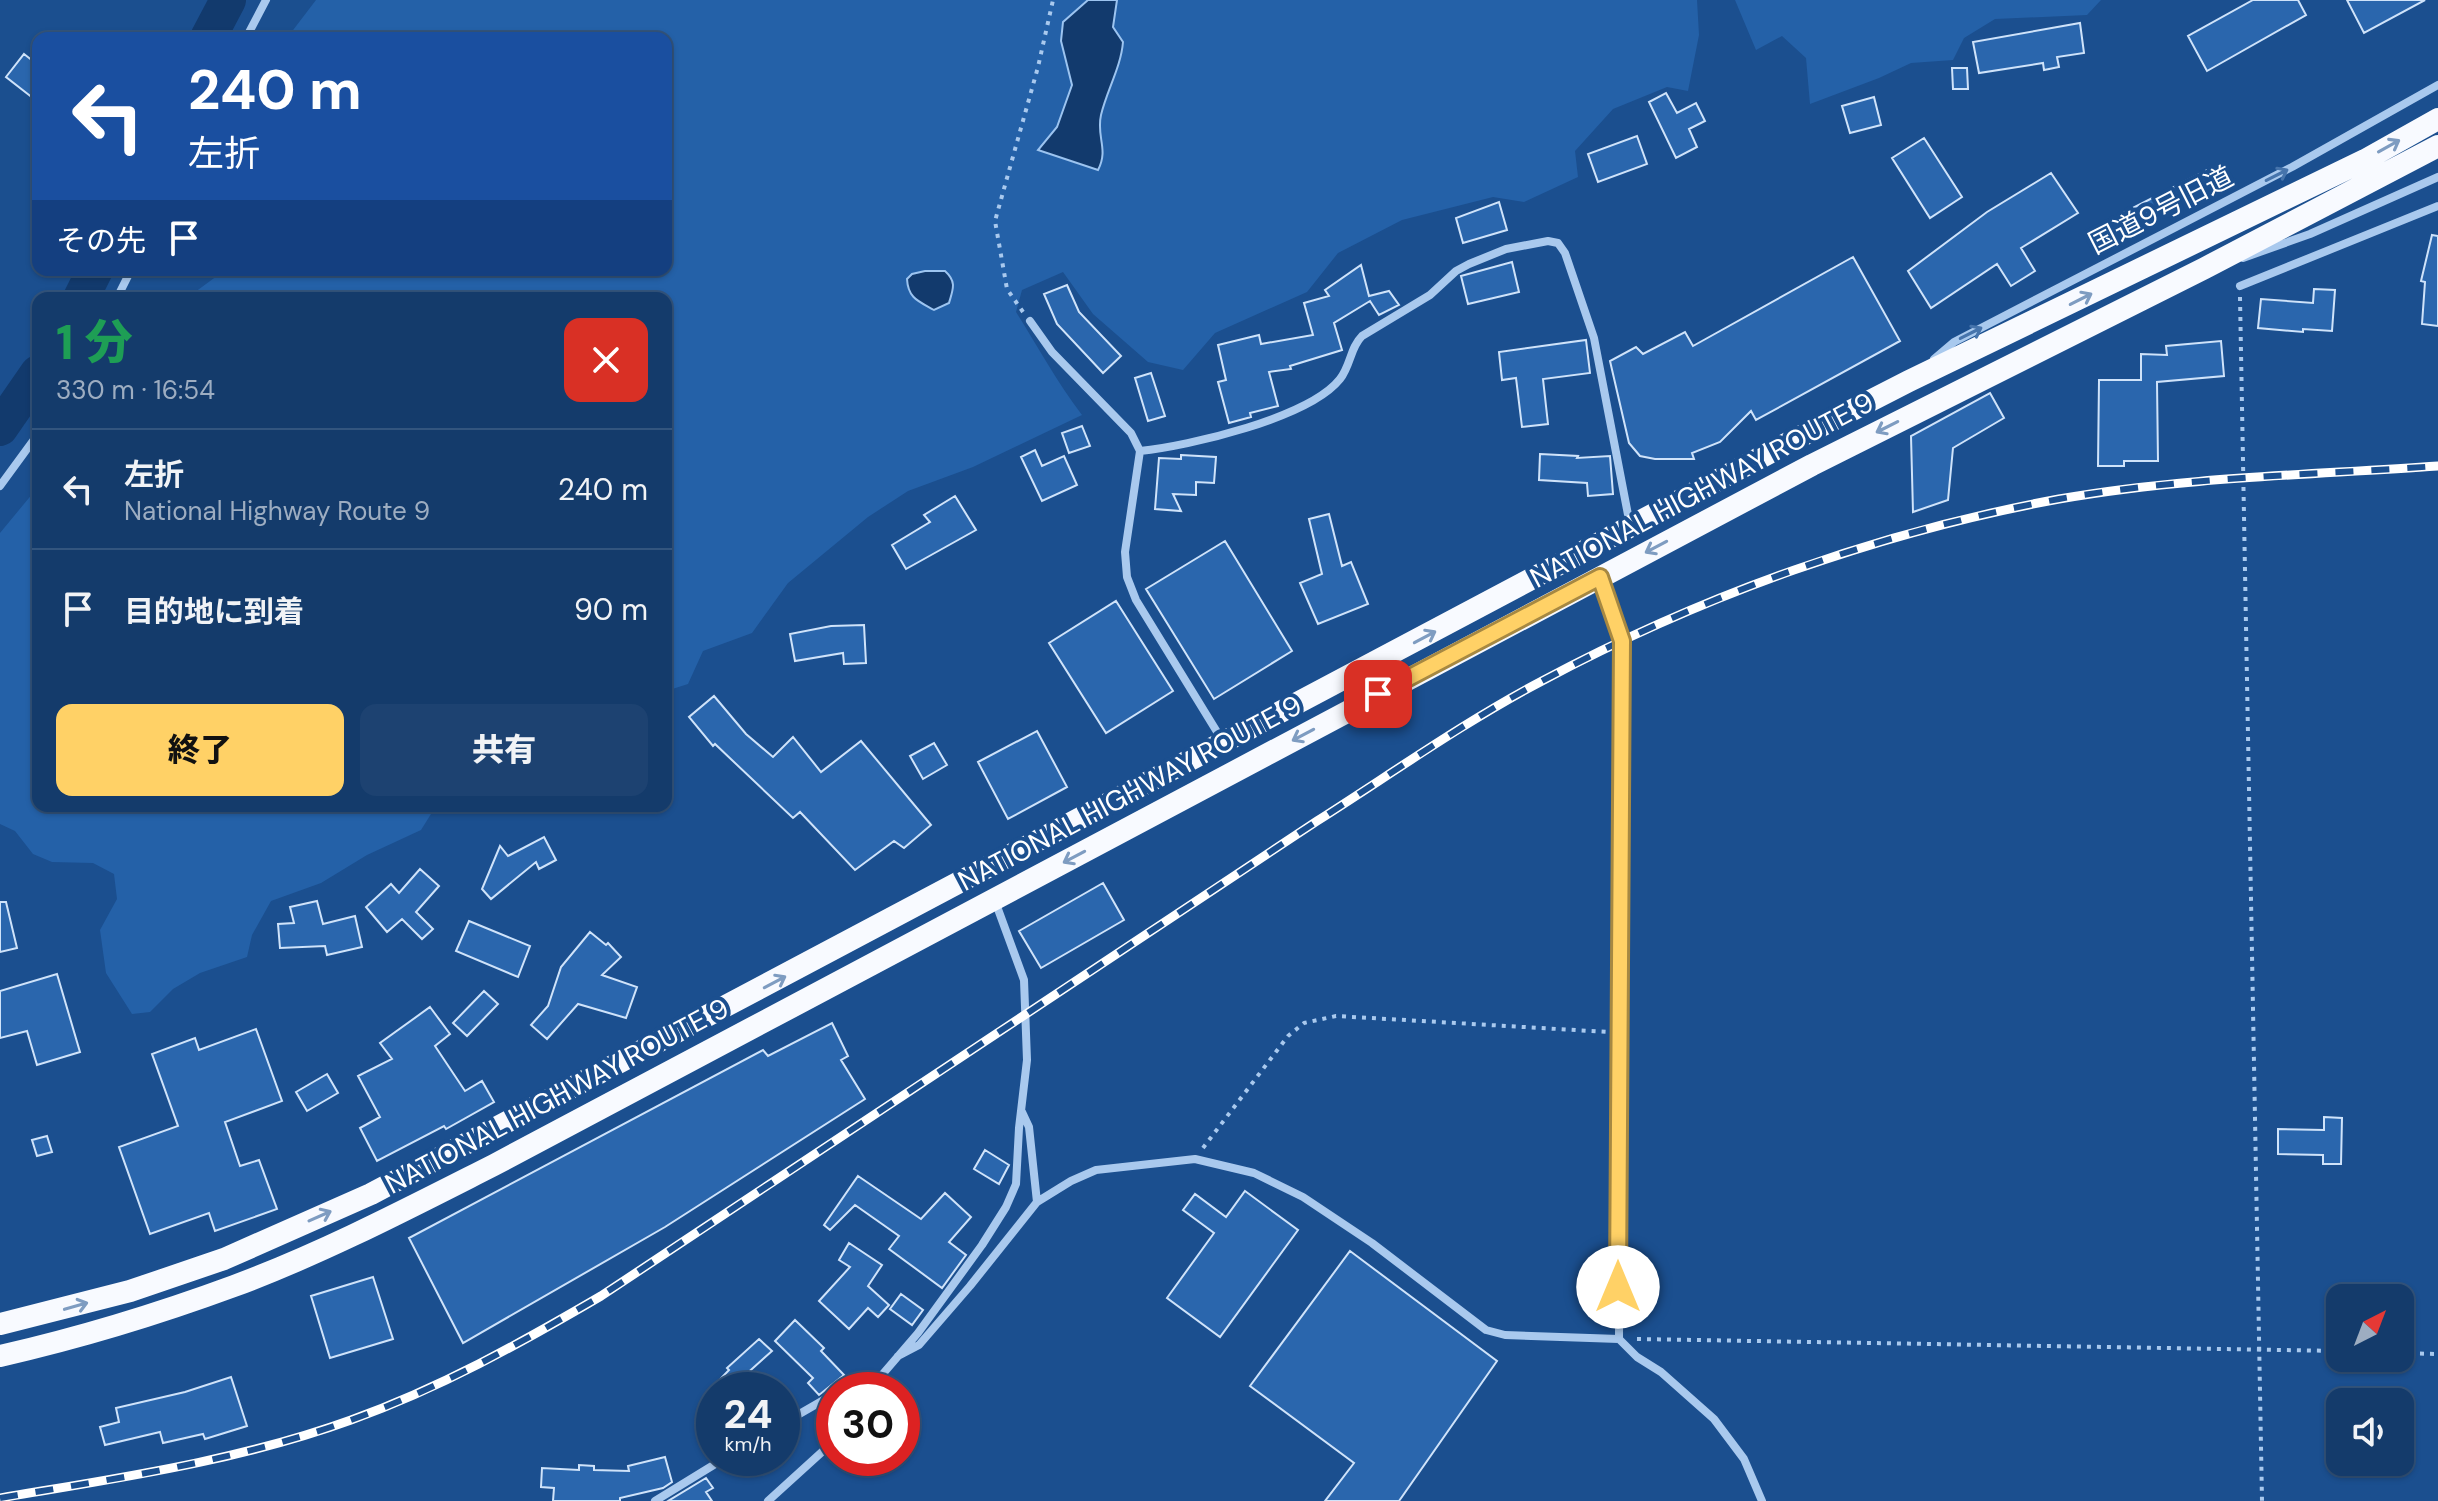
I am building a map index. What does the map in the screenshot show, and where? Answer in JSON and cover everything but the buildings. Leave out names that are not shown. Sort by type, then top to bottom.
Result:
[{"type":"highway","name":"NATIONAL HIGHWAY ROUTE 9","points":[[0,1324],[130,1291],[224,1259],[371,1194],[1909,381],[2365,160],[2438,119]]},
{"type":"highway","name":"NATIONAL HIGHWAY ROUTE 9","points":[[0,1356],[57,1343],[236,1285],[336,1242],[494,1165],[1600,577],[2438,146]]},
{"type":"street","points":[[249,32],[266,0]]},
{"type":"street","name":"国道9号旧道","points":[[1909,381],[1954,342],[2292,167],[2438,85]]},
{"type":"street","points":[[2205,268],[2265,252],[2438,177]]},
{"type":"street","points":[[2240,286],[2438,206]]},
{"type":"street","points":[[1140,451],[1173,448],[1252,427],[1310,401],[1340,379],[1354,344],[1362,336],[1430,295],[1456,271],[1506,249],[1548,241],[1558,243],[1565,253],[1594,338],[1630,528]]},
{"type":"street","points":[[1030,321],[1052,352],[1131,433],[1140,451],[1125,552],[1127,577],[1136,600],[1224,743]]},
{"type":"street","points":[[0,486],[32,442]]},
{"type":"street","points":[[1600,577],[1622,641],[1619,1339]]},
{"type":"street","points":[[884,1372],[955,1283],[1006,1207],[1016,1184],[1027,1060],[1024,980],[994,899]]},
{"type":"street","points":[[1021,1112],[1029,1127],[1037,1202]]},
{"type":"street","points":[[898,1356],[919,1345],[1037,1202],[1096,1170],[1195,1159],[1254,1173],[1303,1197],[1372,1243],[1486,1330],[1505,1335],[1619,1339],[1714,1419],[1744,1459],[1762,1501]]},
{"type":"street","points":[[768,1501],[816,1457]]},
{"type":"street","points":[[655,1501],[696,1476]]},
{"type":"path","points":[[1030,321],[1007,289],[995,221],[1038,67],[1053,0]]},
{"type":"path","points":[[2240,286],[2262,1501]]},
{"type":"path","points":[[1195,1159],[1288,1036],[1304,1023],[1336,1016],[1620,1033]]},
{"type":"path","points":[[1619,1339],[2326,1350]]},
{"type":"path","points":[[2414,1353],[2438,1354]]},
{"type":"shaded area","points":[[316,0],[1697,0],[1699,35],[1688,91],[1667,87],[1613,109],[1575,151],[1578,177],[1524,202],[1493,197],[1402,220],[1338,253],[1307,292],[1215,333],[1183,370],[1148,362],[1093,314],[1063,272],[1022,290],[1016,312],[1082,415],[973,467],[908,491],[868,517],[788,583],[752,633],[703,651],[688,684],[672,689],[672,292],[195,292],[217,276],[672,276],[672,32],[292,32]]},
{"type":"shaded area","points":[[1088,0],[1117,0],[1113,27],[1123,42],[1101,115],[1102,156],[1098,170],[1038,150],[1057,127],[1072,85],[1061,41],[1063,22]]},
{"type":"shaded area","points":[[1735,0],[2101,0],[2087,15],[1995,19],[1964,38],[1953,60],[1911,63],[1810,104],[1806,58],[1782,36],[1756,50]]},
{"type":"shaded area","points":[[945,271],[953,282],[949,303],[934,310],[909,291],[907,279],[912,274]]},
{"type":"shaded area","points":[[32,494],[32,812],[432,812],[421,830],[367,855],[321,883],[271,901],[252,935],[247,957],[200,973],[173,989],[150,1012],[132,1014],[106,973],[100,930],[117,899],[114,874],[93,863],[52,862],[33,854],[15,831],[0,824],[0,533]]},
{"type":"waterway","points":[[211,32],[228,0]]},
{"type":"waterway","points":[[84,292],[92,276]]},
{"type":"waterway","points":[[0,428],[32,382]]},
{"type":"railway","points":[[0,1498],[177,1467],[265,1447],[384,1407],[509,1348],[601,1296],[1456,731],[1603,650],[1729,594],[1859,548],[1925,529],[2059,499],[2200,481],[2438,466]]},
{"type":"route","points":[[1378,694],[1600,577],[1622,641],[1618,1287]]}]
